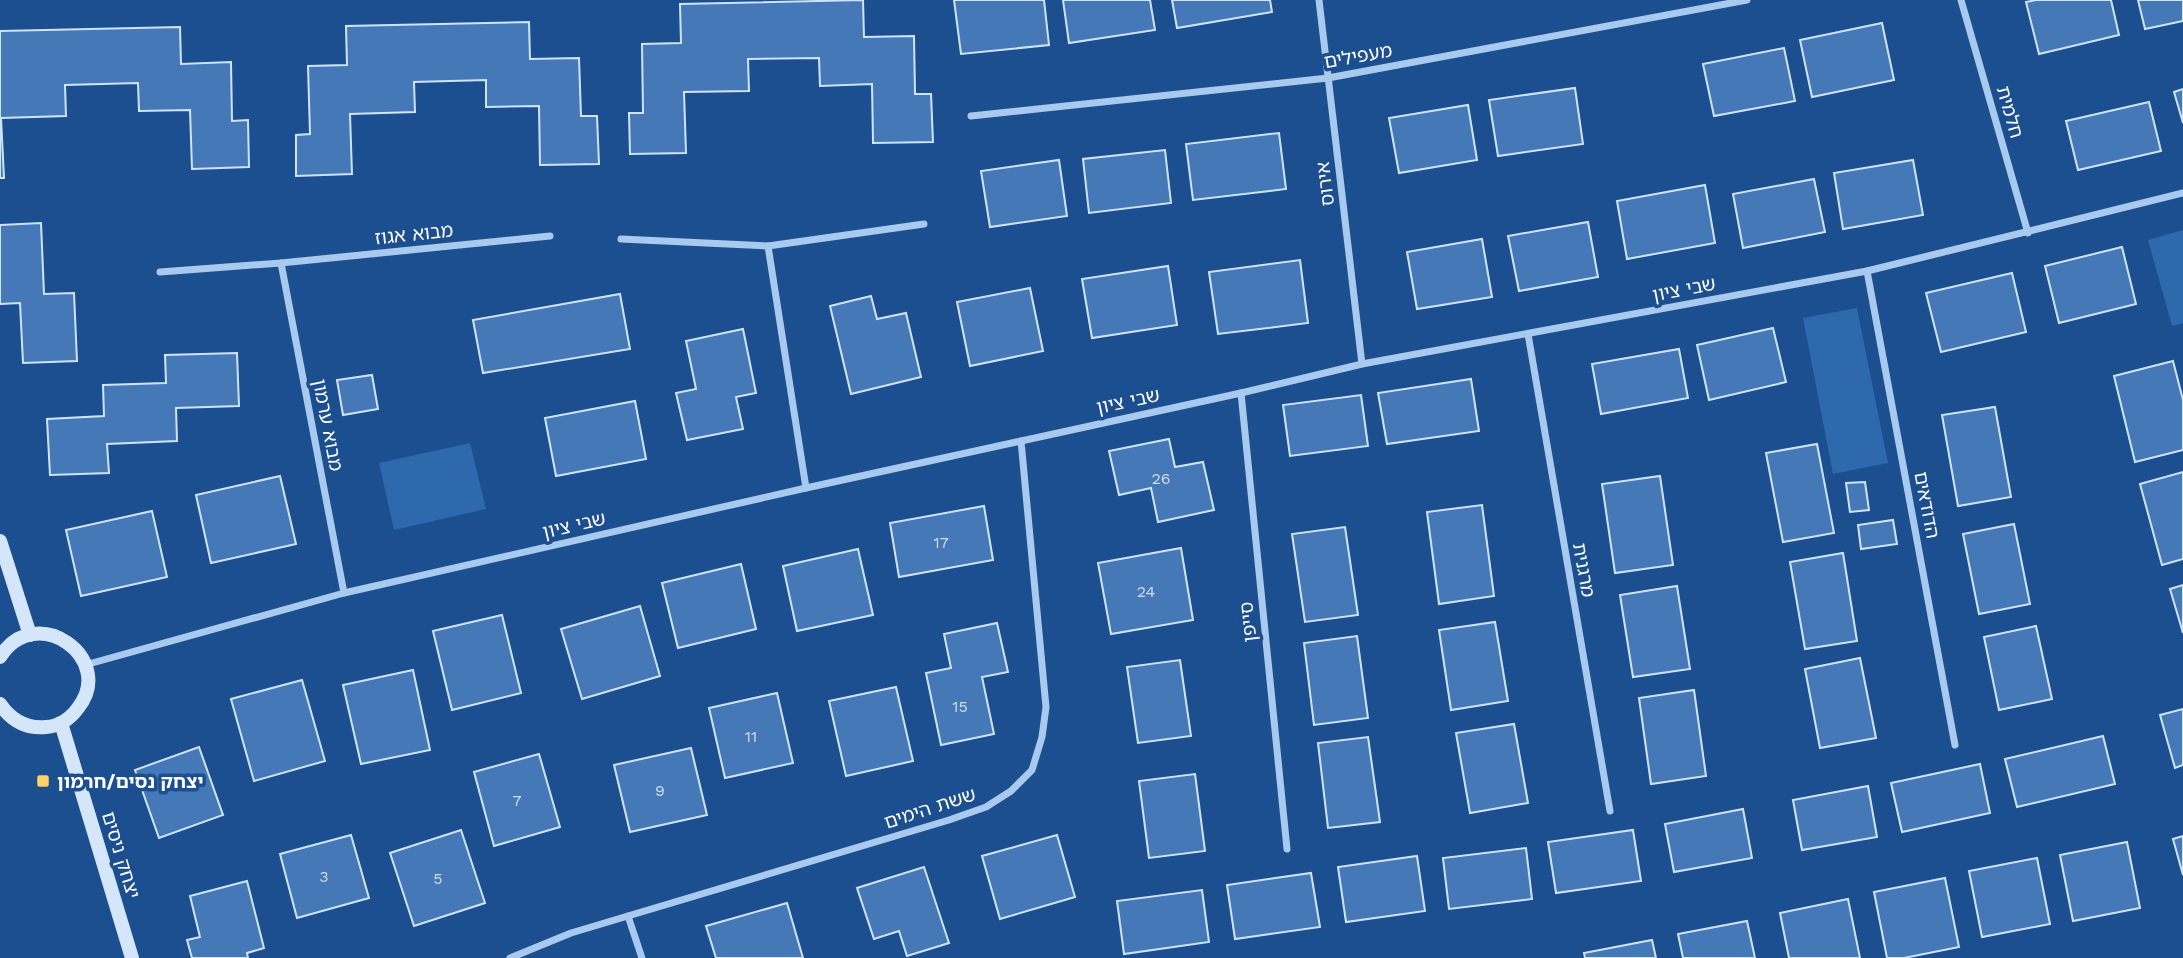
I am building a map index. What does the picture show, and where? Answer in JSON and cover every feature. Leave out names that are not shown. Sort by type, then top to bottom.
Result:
[{"type":"street","name":"אירוס","points":[[1319,0],[1362,364]]},
{"type":"street","name":"מעפילים","points":[[971,116],[1328,78],[1747,0]]},
{"type":"street","name":"חלמית","points":[[1961,0],[2028,233]]},
{"type":"street","name":"שבי ציון","points":[[85,665],[344,593],[806,488],[1362,364],[1867,271],[2183,193]]},
{"type":"street","points":[[621,239],[768,246],[924,224]]},
{"type":"street","name":"מבוא אגוז","points":[[160,272],[281,263],[550,236]]},
{"type":"street","points":[[768,246],[806,488]]},
{"type":"street","name":"מבוא ערמון","points":[[281,263],[344,593]]},
{"type":"street","name":"הדודאים","points":[[1867,271],[1955,745]]},
{"type":"street","name":"מרגנית","points":[[1528,334],[1609,811]]},
{"type":"street","name":"סייפן","points":[[1241,393],[1287,849]]},
{"type":"street","name":"ששת הימים","points":[[510,958],[571,933],[986,807],[1011,791],[1032,770],[1042,737],[1046,708],[1021,441]]},
{"type":"street","points":[[0,541],[30,635]]},
{"type":"street","points":[[0,657],[16,640],[30,635],[52,635],[63,639],[80,655],[88,678],[87,692],[81,705],[61,723],[38,728],[26,726],[6,713],[0,704]]},
{"type":"street","name":"יצחק ניסים","points":[[61,723],[132,958]]},
{"type":"street","points":[[628,916],[642,958]]},
{"type":"shaded area","points":[[2183,230],[2183,323],[2172,326],[2148,240]]},
{"type":"shaded area","points":[[1857,308],[1888,463],[1833,474],[1803,318]]},
{"type":"shaded area","points":[[470,443],[486,509],[394,530],[379,463]]},
{"type":"building","points":[[863,0],[864,37],[914,36],[915,94],[931,94],[933,142],[873,143],[872,84],[820,86],[819,58],[748,59],[749,91],[684,92],[686,153],[630,154],[629,113],[643,113],[642,44],[681,43],[680,4]]},
{"type":"building","points":[[954,0],[1044,0],[1049,45],[961,54]]},
{"type":"building","points":[[1063,0],[1150,0],[1155,30],[1069,43]]},
{"type":"building","points":[[1172,0],[1270,0],[1272,12],[1177,28]]},
{"type":"building","points":[[2111,0],[2119,35],[2039,54],[2026,2]]},
{"type":"building","points":[[2138,0],[2183,0],[2183,21],[2145,29]]},
{"type":"building","points":[[529,22],[530,59],[579,58],[581,116],[597,116],[599,164],[540,165],[539,106],[486,107],[486,80],[414,82],[415,112],[350,114],[352,174],[296,176],[296,135],[310,134],[308,66],[347,65],[346,26]]},
{"type":"building","points":[[1882,23],[1894,80],[1812,97],[1800,40]]},
{"type":"building","points":[[180,27],[181,64],[231,62],[232,121],[248,120],[249,167],[192,169],[190,110],[139,111],[138,83],[65,85],[66,116],[1,118],[4,178],[0,178],[0,31]]},
{"type":"building","points":[[1784,48],[1795,101],[1714,116],[1703,64]]},
{"type":"building","points":[[1575,88],[1583,144],[1498,156],[1489,100]]},
{"type":"building","points":[[2183,89],[2183,123],[2174,92]]},
{"type":"building","points":[[2149,102],[2161,151],[2078,170],[2066,121]]},
{"type":"building","points":[[1468,105],[1477,160],[1399,173],[1389,118]]},
{"type":"building","points":[[1279,133],[1286,189],[1193,200],[1186,144]]},
{"type":"building","points":[[1165,150],[1171,203],[1089,213],[1083,159]]},
{"type":"building","points":[[1059,160],[1067,216],[990,227],[981,171]]},
{"type":"building","points":[[1913,160],[1923,215],[1843,229],[1834,173]]},
{"type":"building","points":[[1814,179],[1825,232],[1743,248],[1733,194]]},
{"type":"building","points":[[1705,185],[1715,243],[1627,259],[1617,201]]},
{"type":"building","points":[[1588,222],[1598,277],[1519,291],[1508,236]]},
{"type":"building","points":[[41,223],[44,294],[74,293],[77,361],[23,363],[20,303],[0,304],[0,225]]},
{"type":"building","points":[[1482,239],[1492,297],[1417,309],[1407,252]]},
{"type":"building","points":[[2122,247],[2136,304],[2059,323],[2045,266]]},
{"type":"building","points":[[1300,260],[1308,323],[1218,334],[1209,272]]},
{"type":"building","points":[[1168,266],[1177,325],[1092,338],[1082,279]]},
{"type":"building","points":[[2012,273],[2026,332],[1941,352],[1926,293]]},
{"type":"building","points":[[1030,288],[1043,351],[970,366],[957,302]]},
{"type":"building","points":[[620,294],[630,349],[483,373],[473,320]]},
{"type":"building","points":[[871,296],[877,319],[906,313],[921,377],[851,394],[830,306]]},
{"type":"building","points":[[1773,328],[1786,382],[1709,400],[1697,345]]},
{"type":"building","points":[[743,329],[756,393],[736,397],[743,429],[687,440],[676,393],[696,389],[686,341]]},
{"type":"building","points":[[1679,349],[1688,398],[1601,414],[1592,364]]},
{"type":"building","points":[[237,353],[239,406],[176,408],[177,441],[107,444],[109,473],[50,475],[47,419],[104,416],[103,385],[166,383],[165,355]]},
{"type":"building","points":[[2173,361],[2183,400],[2183,450],[2135,462],[2114,376]]},
{"type":"building","points":[[372,375],[378,409],[343,415],[337,380]]},
{"type":"building","points":[[1471,379],[1479,431],[1387,444],[1378,393]]},
{"type":"building","points":[[1361,395],[1368,446],[1290,456],[1283,405]]},
{"type":"building","points":[[635,401],[646,459],[556,476],[545,418]]},
{"type":"building","points":[[1995,407],[2011,497],[1958,506],[1942,415]]},
{"type":"building","points":[[1169,439],[1175,467],[1203,462],[1214,510],[1158,522],[1151,488],[1119,495],[1109,451]]},
{"type":"building","points":[[1817,444],[1834,533],[1783,542],[1766,453]]},
{"type":"building","points":[[2183,472],[2183,559],[2162,565],[2140,484]]},
{"type":"building","points":[[280,476],[296,544],[211,563],[196,495]]},
{"type":"building","points":[[1660,476],[1673,565],[1615,573],[1602,484]]},
{"type":"building","points":[[1865,482],[1869,510],[1850,512],[1846,483]]},
{"type":"building","points":[[1482,505],[1494,596],[1439,604],[1427,512]]},
{"type":"building","points":[[984,506],[993,560],[899,577],[890,523]]},
{"type":"building","points":[[152,511],[167,577],[81,596],[66,530]]},
{"type":"building","points":[[1893,520],[1897,544],[1861,549],[1858,525]]},
{"type":"building","points":[[2014,524],[2030,604],[1979,614],[1963,534]]},
{"type":"building","points":[[1345,527],[1358,615],[1305,622],[1292,534]]},
{"type":"building","points":[[1181,548],[1193,620],[1111,634],[1098,563]]},
{"type":"building","points":[[858,549],[873,615],[797,631],[783,566]]},
{"type":"building","points":[[1843,553],[1857,641],[1805,649],[1790,562]]},
{"type":"building","points":[[741,564],[756,629],[678,648],[662,583]]},
{"type":"building","points":[[2183,585],[2183,633],[2170,589]]},
{"type":"building","points":[[1677,586],[1690,669],[1633,677],[1620,595]]},
{"type":"building","points":[[640,606],[660,676],[582,699],[561,629]]},
{"type":"building","points":[[502,615],[521,693],[452,710],[433,631]]},
{"type":"building","points":[[1495,622],[1508,701],[1451,710],[1439,630]]},
{"type":"building","points":[[997,623],[1008,672],[982,677],[994,734],[941,745],[926,673],[951,668],[944,634]]},
{"type":"building","points":[[2036,626],[2052,699],[1999,710],[1984,637]]},
{"type":"building","points":[[1357,636],[1368,718],[1314,725],[1304,643]]},
{"type":"building","points":[[1860,658],[1876,738],[1820,748],[1805,669]]},
{"type":"building","points":[[1180,660],[1191,736],[1138,743],[1127,667]]},
{"type":"building","points":[[413,670],[430,750],[361,764],[343,685]]},
{"type":"building","points":[[302,680],[325,761],[254,781],[231,699]]},
{"type":"building","points":[[896,687],[913,761],[846,776],[829,701]]},
{"type":"building","points":[[1694,690],[1706,776],[1651,784],[1639,698]]},
{"type":"building","points":[[777,693],[793,763],[725,778],[709,708]]},
{"type":"building","points":[[2183,709],[2183,765],[2175,768],[2160,715]]},
{"type":"building","points":[[1514,724],[1528,803],[1470,813],[1456,733]]},
{"type":"building","points":[[2103,736],[2115,784],[2017,807],[2005,759]]},
{"type":"building","points":[[1368,737],[1380,822],[1328,828],[1318,743]]},
{"type":"building","points":[[199,747],[223,815],[159,838],[135,770]]},
{"type":"building","points":[[691,748],[707,815],[630,832],[614,765]]},
{"type":"building","points":[[539,754],[560,827],[494,846],[474,772]]},
{"type":"building","points":[[1980,764],[1990,813],[1902,832],[1891,783]]},
{"type":"building","points":[[1195,774],[1205,851],[1149,858],[1139,781]]},
{"type":"building","points":[[1868,786],[1877,837],[1802,850],[1793,800]]},
{"type":"building","points":[[1743,809],[1752,858],[1674,872],[1665,824]]},
{"type":"building","points":[[461,830],[485,903],[414,926],[390,853]]},
{"type":"building","points":[[1633,830],[1641,881],[1556,893],[1548,842]]},
{"type":"building","points":[[351,835],[369,898],[297,918],[280,854]]},
{"type":"building","points":[[1057,835],[1075,897],[1000,919],[982,856]]},
{"type":"building","points":[[2183,836],[2183,875],[2173,839]]},
{"type":"building","points":[[2127,842],[2140,908],[2073,921],[2060,855]]},
{"type":"building","points":[[1526,848],[1532,899],[1449,909],[1443,858]]},
{"type":"building","points":[[1417,856],[1425,911],[1346,922],[1338,867]]},
{"type":"building","points":[[2037,858],[2050,924],[1982,937],[1969,871]]},
{"type":"building","points":[[924,867],[949,943],[907,956],[899,931],[874,939],[857,888]]},
{"type":"building","points":[[1311,873],[1320,927],[1235,939],[1227,885]]},
{"type":"building","points":[[1945,878],[1959,947],[1904,958],[1887,958],[1874,892]]},
{"type":"building","points":[[247,881],[264,948],[247,953],[248,958],[192,958],[187,940],[200,937],[190,896]]},
{"type":"building","points":[[1202,890],[1209,942],[1124,954],[1117,901]]},
{"type":"building","points":[[1848,899],[1860,958],[1789,958],[1780,913]]},
{"type":"building","points":[[787,903],[803,958],[716,958],[706,926]]},
{"type":"building","points":[[1747,921],[1755,958],[1683,958],[1678,934]]},
{"type":"building","points":[[1652,940],[1656,958],[1585,958],[1584,953]]},
{"type":"place","name":"יצחק נסים/חרמון","points":[[43,781]]}]
